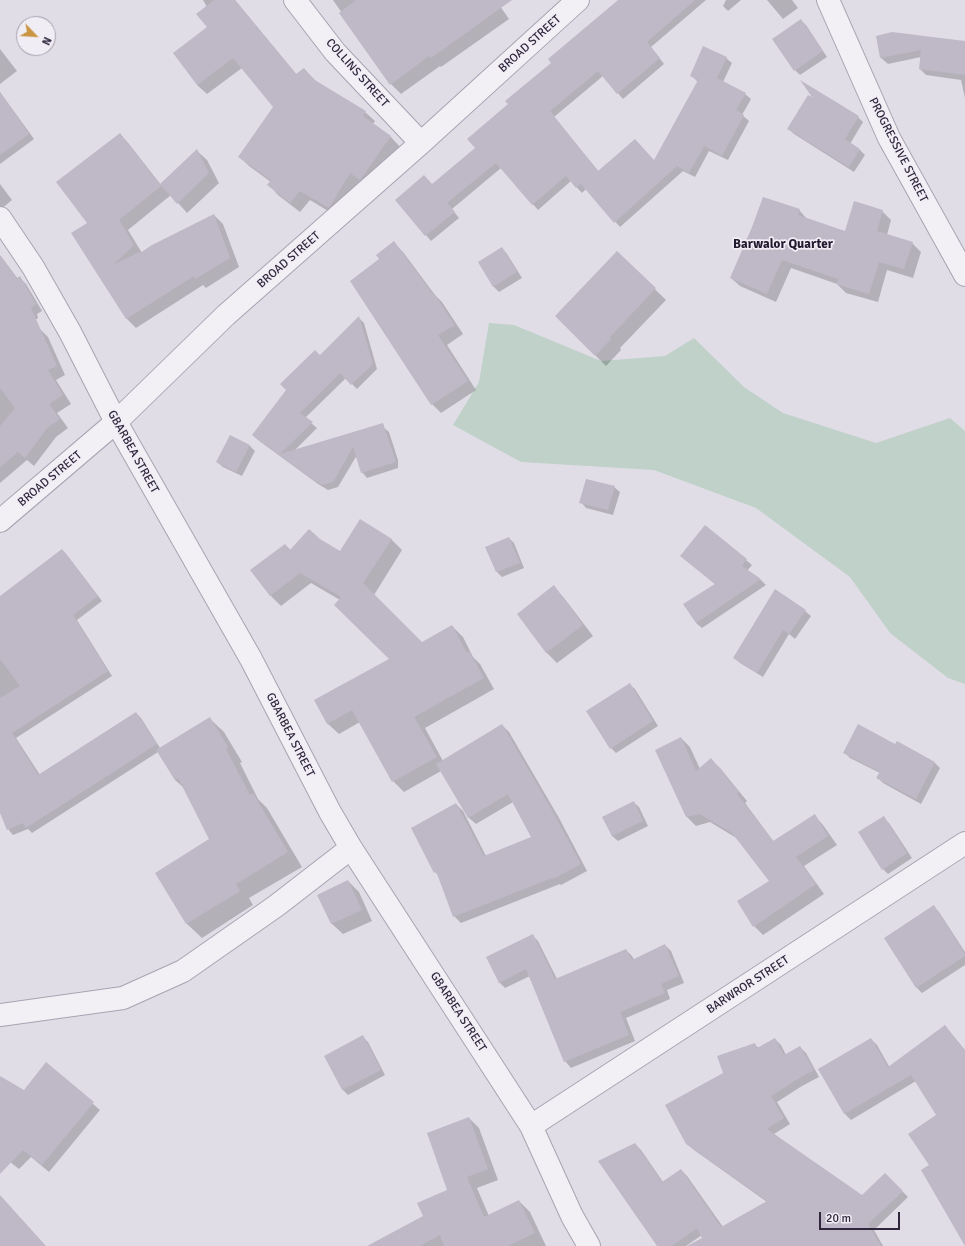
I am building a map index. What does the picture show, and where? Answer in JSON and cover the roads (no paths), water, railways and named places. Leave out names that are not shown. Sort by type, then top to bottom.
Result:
[{"type":"street","name":"COLLINS STREET","points":[[295,0],[335,52],[421,143]]},
{"type":"street","name":"BROAD STREET","points":[[0,521],[116,422],[226,315],[421,143],[578,0]]},
{"type":"street","name":"PROGRESSIVE STREET","points":[[828,0],[889,138],[965,275]]},
{"type":"street","name":"GBARBEA STREET","points":[[0,218],[37,274],[70,332],[116,422],[252,659],[330,812],[351,848],[531,1126],[572,1216],[589,1246]]},
{"type":"street","name":"BARWROR STREET","points":[[531,1126],[965,843]]},
{"type":"street","points":[[0,1015],[123,998],[183,971],[276,906],[351,848]]},
{"type":"district","name":"Barwalor Quarter","points":[[783,245]]}]
